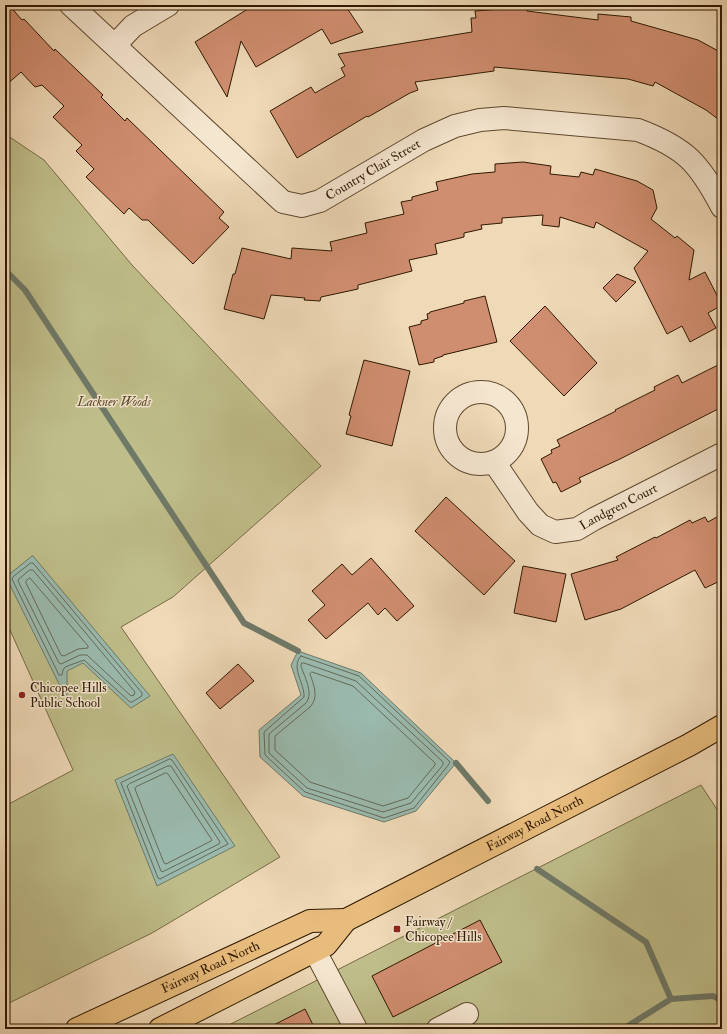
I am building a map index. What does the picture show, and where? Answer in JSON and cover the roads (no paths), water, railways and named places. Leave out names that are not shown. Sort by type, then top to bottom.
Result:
[{"type":"main road","name":"Fairway Road North","points":[[160,1029],[326,945],[346,920],[689,745],[722,726]]},
{"type":"main road","name":"Fairway Road North","points":[[84,1028],[310,921],[346,920]]},
{"type":"street","name":"Country Clair Street","points":[[71,5],[283,202],[302,206],[320,201],[424,140],[455,126],[480,120],[504,118],[638,130],[652,135],[671,144],[697,166],[708,181],[722,207]]},
{"type":"street","points":[[115,45],[133,26],[168,5]]},
{"type":"street","name":"Landgren Court","points":[[494,462],[528,512],[540,526],[555,532],[577,529],[722,454]]},
{"type":"street","points":[[315,951],[356,1029]]},
{"type":"street","points":[[438,1029],[466,1014]]},
{"type":"water","points":[[32,556],[150,696],[131,708],[83,663],[67,671],[67,700],[6,577]]},
{"type":"water","points":[[298,651],[361,673],[456,763],[416,811],[384,822],[303,796],[260,757],[259,730],[301,695],[291,665]]},
{"type":"water","points":[[173,754],[235,846],[157,886],[115,780]]},
{"type":"waterway","points":[[5,270],[25,290],[244,623],[298,651]]},
{"type":"waterway","points":[[456,763],[488,801]]},
{"type":"waterway","points":[[537,869],[646,942],[671,999]]},
{"type":"waterway","points":[[623,1029],[671,999],[713,996],[722,1001]]},
{"type":"place","name":"Chicopee Hills Public School","points":[[22,695]]},
{"type":"place","name":"Fairway / Chicopee Hills","points":[[397,929]]},
{"type":"park label","name":"Lackner Woods","points":[[114,402]]}]
